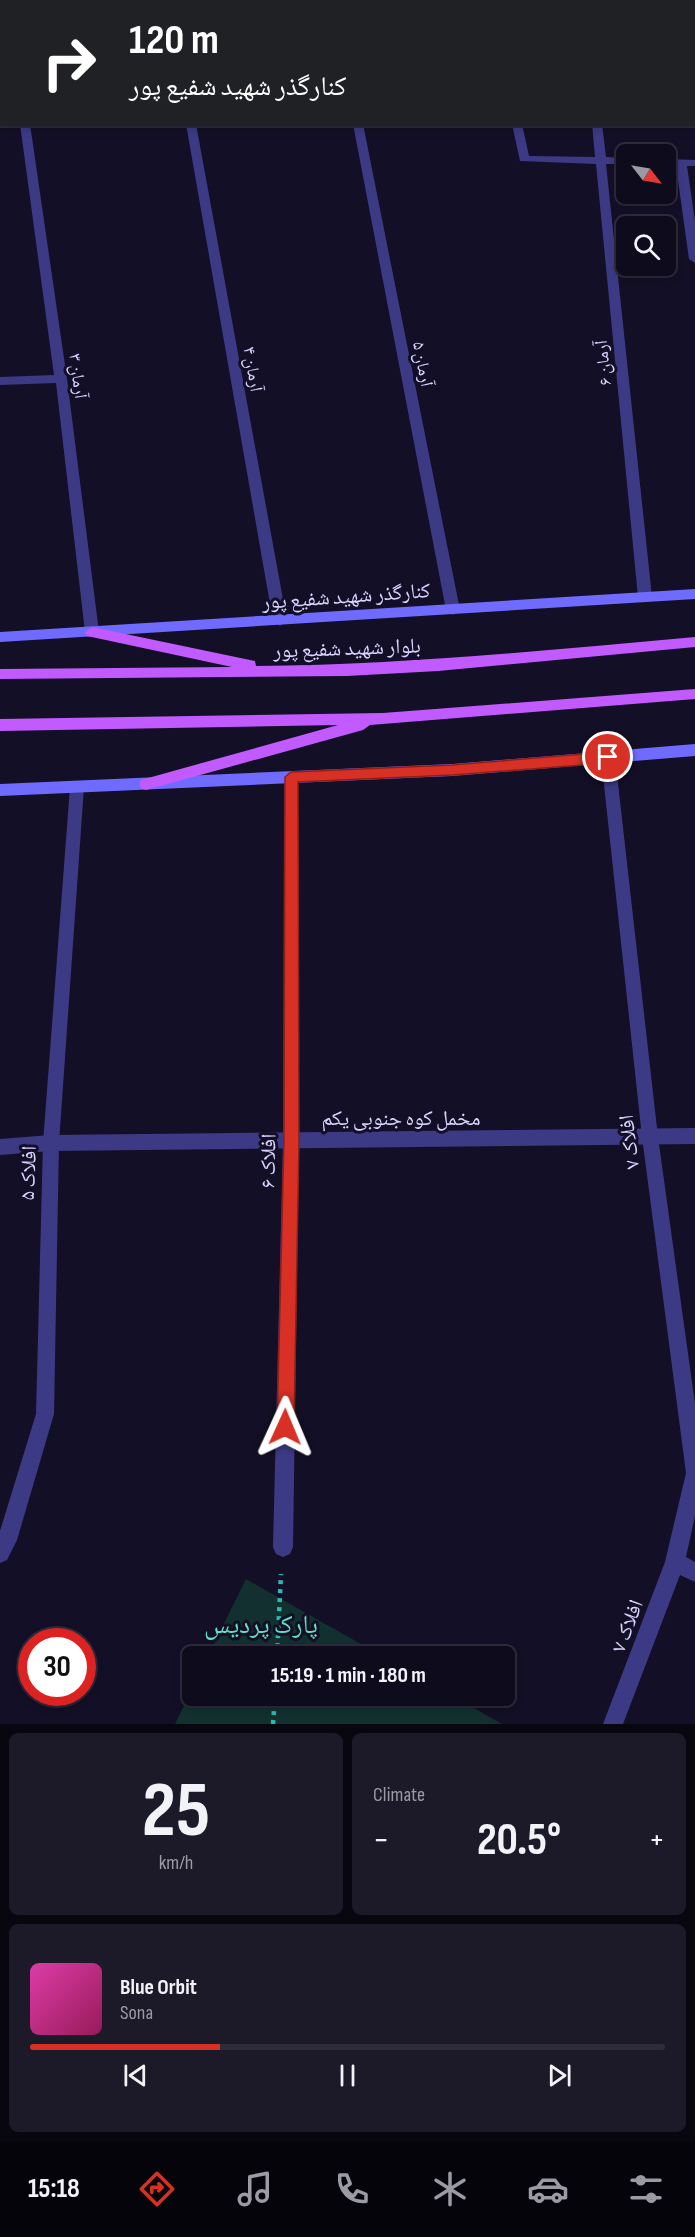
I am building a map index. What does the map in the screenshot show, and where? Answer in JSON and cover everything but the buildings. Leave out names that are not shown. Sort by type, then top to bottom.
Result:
[{"type":"main road","name":"کنارگذر شهید شفیع پور","points":[[0,638],[695,594]]},
{"type":"main road","points":[[92,632],[279,671]]},
{"type":"main road","name":"بلوار شهید شفیع پور","points":[[0,674],[279,671],[438,666],[695,642]]},
{"type":"main road","points":[[0,725],[383,719],[695,694]]},
{"type":"main road","points":[[146,784],[383,719]]},
{"type":"main road","points":[[0,790],[452,770],[695,750]]},
{"type":"street","name":"آرمان ۳","points":[[24,126],[61,379],[92,632]]},
{"type":"street","name":"آرمان ۴","points":[[191,126],[280,621]]},
{"type":"street","name":"آرمان ۵","points":[[358,126],[453,610]]},
{"type":"street","points":[[517,126],[524,159],[616,161]]},
{"type":"street","name":"آرمان ۶","points":[[597,126],[645,597]]},
{"type":"street","points":[[676,162],[695,163]]},
{"type":"street","points":[[681,162],[695,258]]},
{"type":"street","points":[[0,381],[61,379]]},
{"type":"street","name":"افلاک ۷","points":[[608,757],[650,1137],[695,1473],[675,1562],[613,1724]]},
{"type":"street","name":"افلاک ۶","points":[[283,1546],[291,1140],[291,777]]},
{"type":"street","name":"افلاک ۵","points":[[0,1553],[7,1540],[45,1414],[51,1143],[77,787]]},
{"type":"street","name":"مخمل کوه جنوبی یکم","points":[[0,1147],[51,1143],[695,1136]]},
{"type":"street","points":[[675,1562],[695,1572]]},
{"type":"path","points":[[278,1646],[283,1546]]},
{"type":"path","points":[[273,1724],[274,1706]]},
{"type":"green space","name":"پارک پردیس","points":[[246,1579],[364,1646],[213,1646]]},
{"type":"green space","name":"پارک پردیس","points":[[184,1706],[470,1706],[502,1724],[175,1724]]},
{"type":"route","points":[[285,1427],[291,1140],[291,777],[452,770],[608,757]]}]
